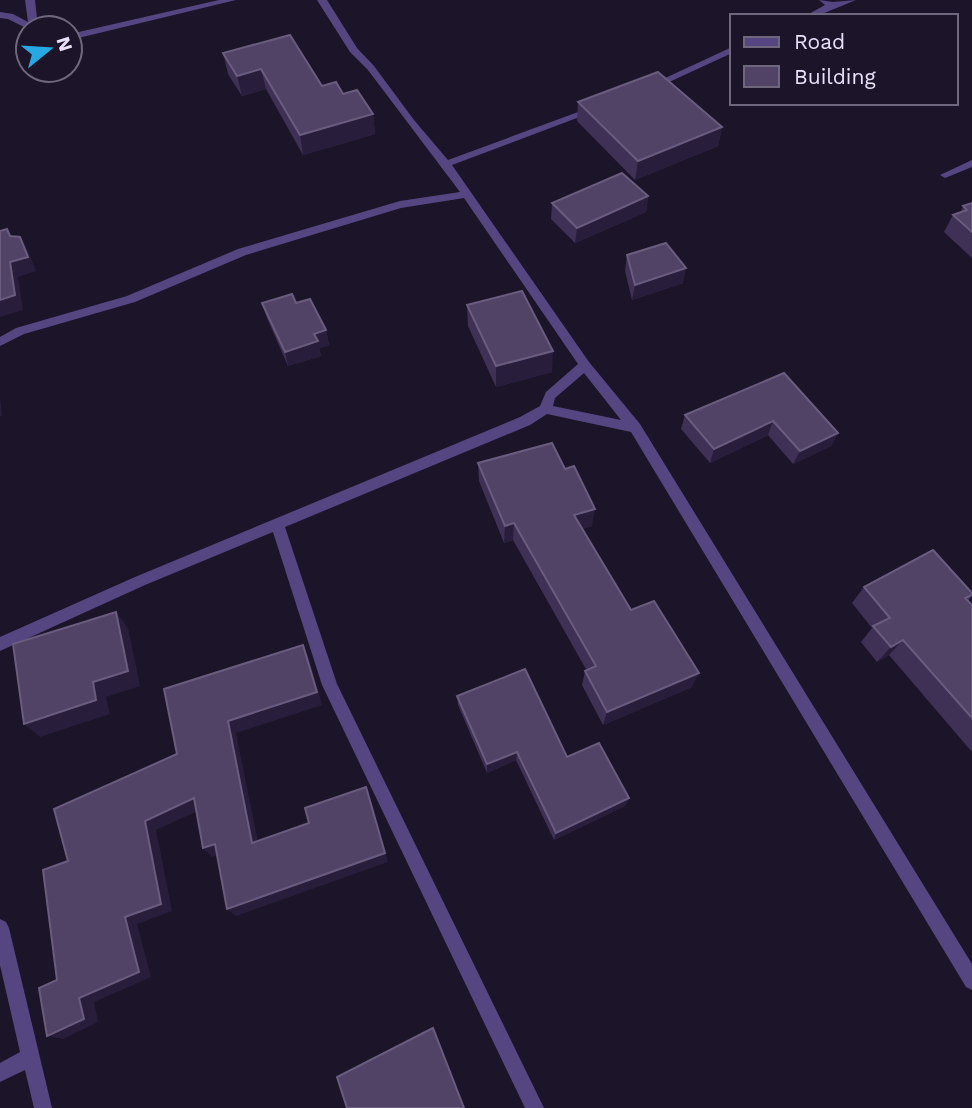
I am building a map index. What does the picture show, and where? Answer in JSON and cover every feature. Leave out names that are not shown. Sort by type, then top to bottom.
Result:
[{"type":"street","points":[[84,34],[231,0]]},
{"type":"street","points":[[322,0],[353,50],[371,68],[410,122],[446,164],[585,365],[635,428],[972,981]]},
{"type":"street","points":[[812,14],[828,3],[851,0]]},
{"type":"street","points":[[638,93],[730,51]]},
{"type":"street","points":[[446,164],[601,107]]},
{"type":"street","points":[[945,175],[972,163]]},
{"type":"street","points":[[0,342],[20,331],[131,299],[242,252],[400,205],[468,194]]},
{"type":"street","points":[[0,644],[277,524],[525,421],[545,409],[550,395],[585,365]]},
{"type":"street","points":[[545,409],[635,428]]},
{"type":"street","points":[[277,524],[330,685],[535,1108]]},
{"type":"street","points":[[0,928],[43,1108]]},
{"type":"street","points":[[0,1073],[31,1056]]},
{"type":"building","points":[[290,35],[322,86],[336,82],[343,94],[357,90],[373,114],[300,135],[261,69],[237,76],[223,53]]},
{"type":"building","points":[[658,72],[722,127],[638,161],[578,102]]},
{"type":"building","points":[[622,173],[648,196],[577,228],[552,203]]},
{"type":"building","points":[[972,203],[972,232],[953,215],[967,210],[963,206]]},
{"type":"building","points":[[7,229],[10,236],[20,237],[28,257],[10,262],[15,295],[0,300],[0,231]]},
{"type":"building","points":[[666,243],[686,268],[635,285],[627,255]]},
{"type":"building","points":[[522,291],[553,351],[496,366],[467,305]]},
{"type":"building","points":[[292,294],[296,303],[310,299],[326,330],[314,334],[318,341],[285,352],[262,303]]},
{"type":"building","points":[[784,373],[838,433],[800,451],[773,421],[714,449],[685,415]]},
{"type":"building","points":[[552,443],[565,469],[574,466],[595,509],[574,515],[631,610],[654,601],[699,673],[607,712],[585,671],[596,666],[514,523],[505,526],[478,463]]},
{"type":"building","points":[[933,550],[972,593],[965,598],[972,605],[972,718],[903,640],[891,647],[873,626],[890,618],[864,587]]},
{"type":"building","points":[[116,612],[128,671],[93,682],[96,700],[24,724],[13,644]]},
{"type":"building","points":[[303,645],[317,692],[228,721],[252,843],[309,823],[305,808],[366,787],[385,853],[227,909],[215,844],[203,848],[194,798],[145,821],[161,904],[125,917],[139,972],[79,998],[84,1019],[47,1036],[39,988],[57,980],[43,870],[68,861],[54,809],[177,754],[164,689]]},
{"type":"building","points":[[525,669],[567,757],[599,743],[629,798],[556,833],[517,752],[487,764],[457,696]]},
{"type":"building","points":[[433,1028],[464,1108],[347,1108],[337,1077]]}]
